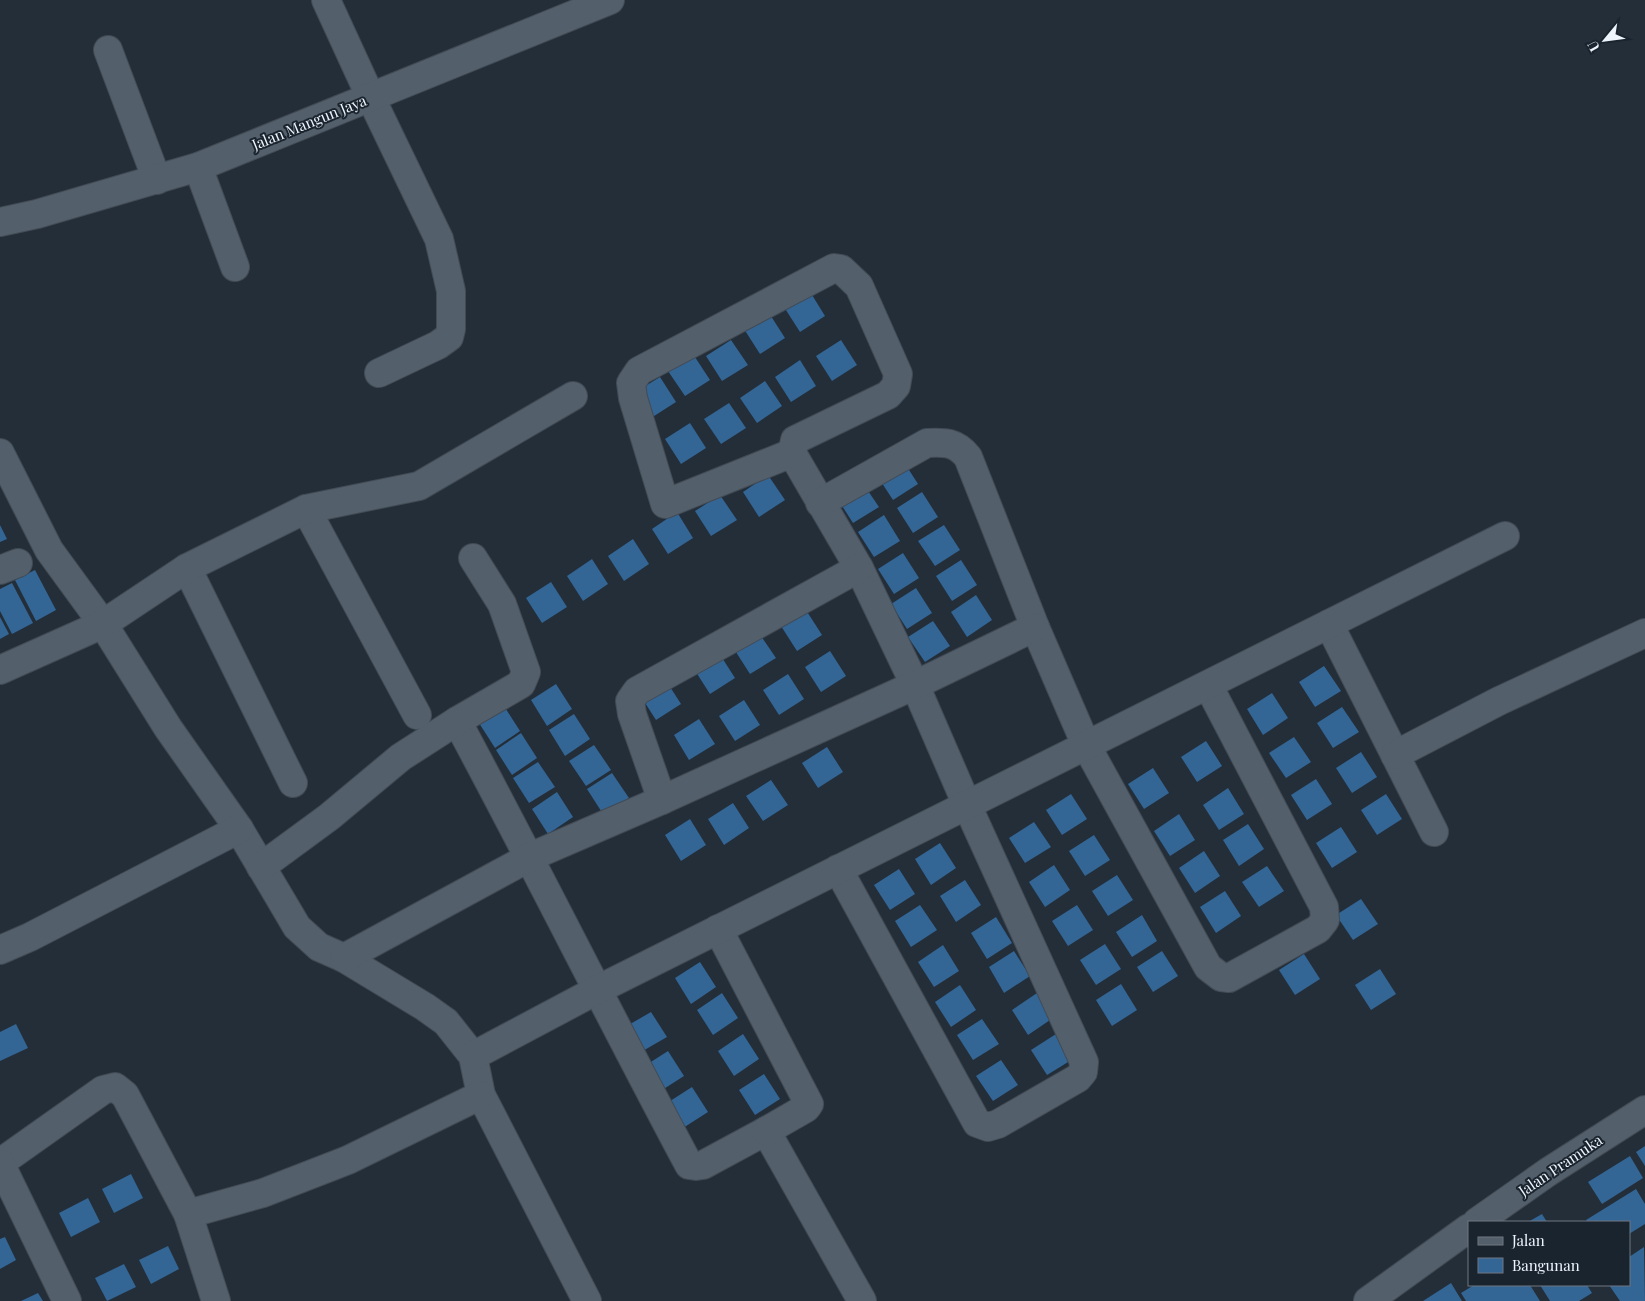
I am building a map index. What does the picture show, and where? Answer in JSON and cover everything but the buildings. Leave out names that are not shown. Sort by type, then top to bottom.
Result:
[{"type":"street","points":[[326,0],[439,239],[451,291],[451,329],[449,337],[438,345],[379,373]]},
{"type":"street","name":"Jalan Mangun Jaya","points":[[0,222],[37,214],[198,167],[610,0]]},
{"type":"street","points":[[108,50],[157,180]]},
{"type":"street","points":[[198,167],[235,267]]},
{"type":"street","points":[[792,452],[665,504],[633,398],[631,382],[639,371],[834,268],[841,269],[859,286],[898,374],[896,386],[888,395],[795,440],[792,452],[859,568],[915,685],[967,805],[1084,1062],[1082,1072],[1078,1078],[998,1124],[988,1127],[977,1123],[838,869]]},
{"type":"street","points":[[0,670],[103,624],[187,568],[306,509],[419,486],[573,396]]},
{"type":"street","points":[[820,503],[927,443],[945,442],[961,448],[968,457],[1035,626],[1086,745],[1208,967],[1221,977],[1229,978],[1318,929],[1325,920],[1324,907],[1208,685]]},
{"type":"street","points":[[0,453],[49,550],[103,624],[168,728],[239,829],[297,927],[319,947],[344,958],[425,1007],[446,1022],[473,1056],[481,1095],[587,1301]]},
{"type":"street","points":[[306,509],[417,714]]},
{"type":"street","points":[[473,1056],[597,990],[718,929],[1505,536]]},
{"type":"street","points":[[261,867],[329,817],[401,757],[457,721],[521,684],[526,672],[502,604],[473,558]]},
{"type":"street","points":[[187,568],[293,784]]},
{"type":"street","points":[[662,800],[632,714],[630,700],[637,691],[859,568]]},
{"type":"street","points":[[1329,624],[1434,832]]},
{"type":"street","points":[[344,958],[530,858],[915,685],[1035,626]]},
{"type":"street","points":[[1395,755],[1499,701],[1645,633]]},
{"type":"street","points":[[457,721],[689,1165],[696,1166],[703,1165],[766,1131],[806,1108],[809,1104],[718,929]]},
{"type":"street","points":[[0,950],[30,937],[239,829]]},
{"type":"street","points":[[67,1301],[0,1163],[103,1090],[115,1087],[126,1095],[188,1214],[216,1301]]},
{"type":"street","points":[[188,1214],[263,1193],[348,1160],[481,1095]]},
{"type":"street","name":"Jalan Pramuka","points":[[1478,1221],[1548,1172],[1645,1110]]},
{"type":"street","points":[[766,1131],[862,1301]]},
{"type":"street","points":[[1368,1301],[1468,1229]]}]
